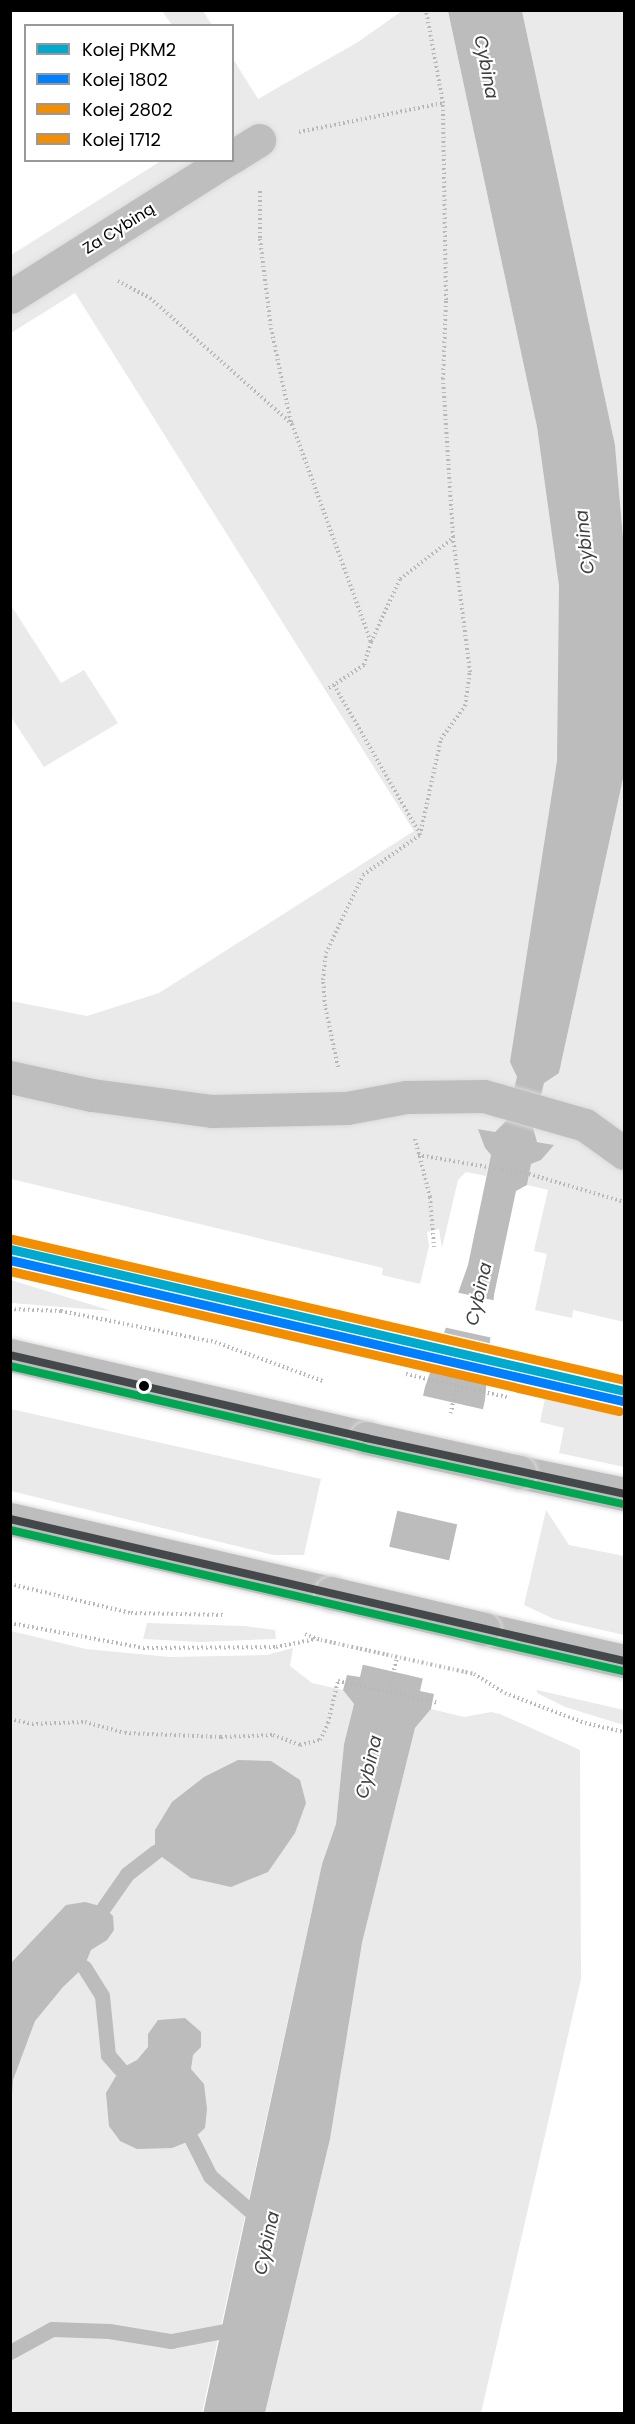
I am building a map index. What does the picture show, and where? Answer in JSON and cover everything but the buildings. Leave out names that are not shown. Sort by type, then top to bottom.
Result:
[{"type":"main road","points":[[10,1355],[366,1438],[624,1494]]},
{"type":"main road","points":[[10,1519],[624,1661]]},
{"type":"street","name":"Za Cybiną","points":[[10,297],[224,162]]},
{"type":"street","points":[[10,1077],[92,1095],[212,1111],[347,1108],[406,1097],[484,1096],[585,1125],[624,1153]]},
{"type":"path","points":[[347,1108],[325,1006],[323,980],[326,953],[363,875],[420,835],[441,739],[465,706],[470,672],[453,537],[444,379],[446,300],[443,103],[426,10]]},
{"type":"path","points":[[371,642],[292,424],[271,328],[246,149],[443,103]]},
{"type":"path","points":[[74,257],[150,298],[292,424]]},
{"type":"path","points":[[326,690],[363,665],[400,579],[453,537]]},
{"type":"path","points":[[334,685],[420,835]]},
{"type":"path","points":[[406,1097],[418,1155],[430,1197],[434,1247]]},
{"type":"path","points":[[418,1155],[529,1174],[624,1202]]},
{"type":"path","points":[[10,1309],[62,1311],[215,1342],[332,1384]]},
{"type":"path","points":[[406,1374],[507,1397]]},
{"type":"path","points":[[450,1415],[457,1386]]},
{"type":"path","points":[[10,1584],[131,1613],[231,1616]]},
{"type":"path","points":[[10,1623],[143,1648],[276,1647],[319,1639]]},
{"type":"path","points":[[296,1630],[319,1639],[474,1674],[515,1697],[585,1723],[624,1732]]},
{"type":"path","points":[[390,1692],[397,1657]]},
{"type":"path","points":[[10,1719],[32,1724],[85,1722],[125,1733],[221,1737],[273,1735],[300,1744],[320,1740],[328,1723],[338,1681],[439,1703]]},
{"type":"shaded area","points":[[162,11],[203,11],[211,24],[171,24]]},
{"type":"shaded area","points":[[402,11],[448,11],[537,427],[559,586],[559,1073],[624,774],[624,1322],[573,1310],[572,1318],[535,1310],[547,1254],[534,1251],[548,1190],[527,1185],[531,1163],[553,1145],[479,1129],[485,1148],[491,1155],[486,1176],[466,1172],[458,1180],[442,1248],[439,1229],[427,1232],[429,1246],[420,1284],[382,1275],[383,1268],[11,1179],[11,1001],[87,1016],[159,993],[414,831],[75,293],[11,333],[11,255],[159,162],[234,162],[234,61],[258,99],[358,42]]},
{"type":"shaded area","points":[[522,11],[624,11],[624,549],[615,445]]},
{"type":"shaded area","points":[[10,604],[61,683],[84,670],[118,723],[44,767],[11,717]]},
{"type":"shaded area","points":[[11,1280],[112,1311],[11,1303]]},
{"type":"shaded area","points":[[546,1394],[624,1414],[624,1467],[559,1453],[564,1428],[540,1422]]},
{"type":"shaded area","points":[[11,1409],[321,1479],[304,1555],[273,1555],[11,1491]]},
{"type":"shaded area","points":[[546,1510],[569,1545],[624,1556],[624,1635],[554,1619],[524,1605]]},
{"type":"shaded area","points":[[147,1623],[244,1626],[275,1630],[276,1639],[200,1642],[143,1639]]},
{"type":"shaded area","points":[[11,1631],[86,1649],[170,1657],[267,1655],[293,1648],[290,1666],[312,1683],[343,1690],[354,1704],[344,1744],[336,1824],[322,1864],[202,2413],[11,2414]]},
{"type":"shaded area","points":[[537,1690],[624,1710],[624,1725],[565,1707],[537,1693]]},
{"type":"shaded area","points":[[431,1709],[464,1717],[491,1712],[500,1714],[580,1750],[581,1979],[481,2413],[265,2414],[330,2139],[362,1943],[415,1728]]},
{"type":"water","name":"Cybina","points":[[448,11],[522,11],[615,445],[624,549],[624,774],[559,1073],[544,1083],[533,1128],[537,1142],[554,1145],[541,1160],[531,1164],[527,1185],[516,1191],[494,1295],[485,1400],[420,1691],[434,1694],[431,1709],[415,1728],[362,1943],[330,2139],[265,2413],[203,2414],[322,1864],[336,1824],[344,1744],[354,1704],[343,1690],[347,1675],[360,1677],[425,1387],[468,1265],[491,1155],[485,1148],[478,1129],[495,1132],[506,1121],[517,1077],[510,1062],[557,761],[559,586],[537,427]]},
{"type":"water","points":[[238,1760],[271,1761],[300,1780],[306,1803],[295,1833],[268,1872],[231,1887],[191,1878],[155,1852],[155,1830],[172,1802],[204,1777]]},
{"type":"water","points":[[85,1902],[104,1907],[113,1916],[114,1930],[107,1940],[91,1950],[84,1967],[63,1987],[35,2021],[13,2080],[11,2110],[11,1963],[66,1905]]},
{"type":"water","points":[[185,2018],[201,2032],[201,2047],[193,2055],[191,2069],[204,2084],[207,2109],[205,2128],[192,2140],[172,2148],[137,2149],[120,2141],[109,2126],[106,2093],[120,2069],[137,2060],[148,2047],[148,2034],[158,2020]]},
{"type":"pier","points":[[455,1292],[497,1301],[493,1338],[443,1327]]},
{"type":"pier","points":[[441,1332],[493,1344],[489,1382],[429,1368]]},
{"type":"pier","points":[[420,1395],[486,1410],[460,1525],[394,1510]]},
{"type":"pier","points":[[386,1546],[452,1561],[425,1679],[360,1664]]},
{"type":"waterway","points":[[104,1907],[127,1874],[155,1852]]},
{"type":"waterway","points":[[84,1967],[102,1996],[108,2055],[120,2069]]},
{"type":"waterway","name":"Cybina","points":[[192,2140],[210,2176],[262,2221]]},
{"type":"waterway","points":[[10,2352],[52,2329],[109,2331],[171,2341],[240,2328]]},
{"type":"rail line","name":"2802","points":[[12,1239],[624,1380]]},
{"type":"rail line","name":"PKM2","points":[[10,1249],[624,1391]]},
{"type":"rail line","name":"1802","points":[[10,1260],[622,1401]]},
{"type":"rail line","name":"1712","points":[[10,1271],[619,1411]]},
{"type":"transit line","points":[[10,1355],[366,1438],[624,1494]]},
{"type":"transit line","points":[[10,1366],[364,1448],[622,1504]]},
{"type":"transit line","points":[[10,1519],[624,1661]]},
{"type":"transit line","points":[[10,1530],[622,1671]]}]
